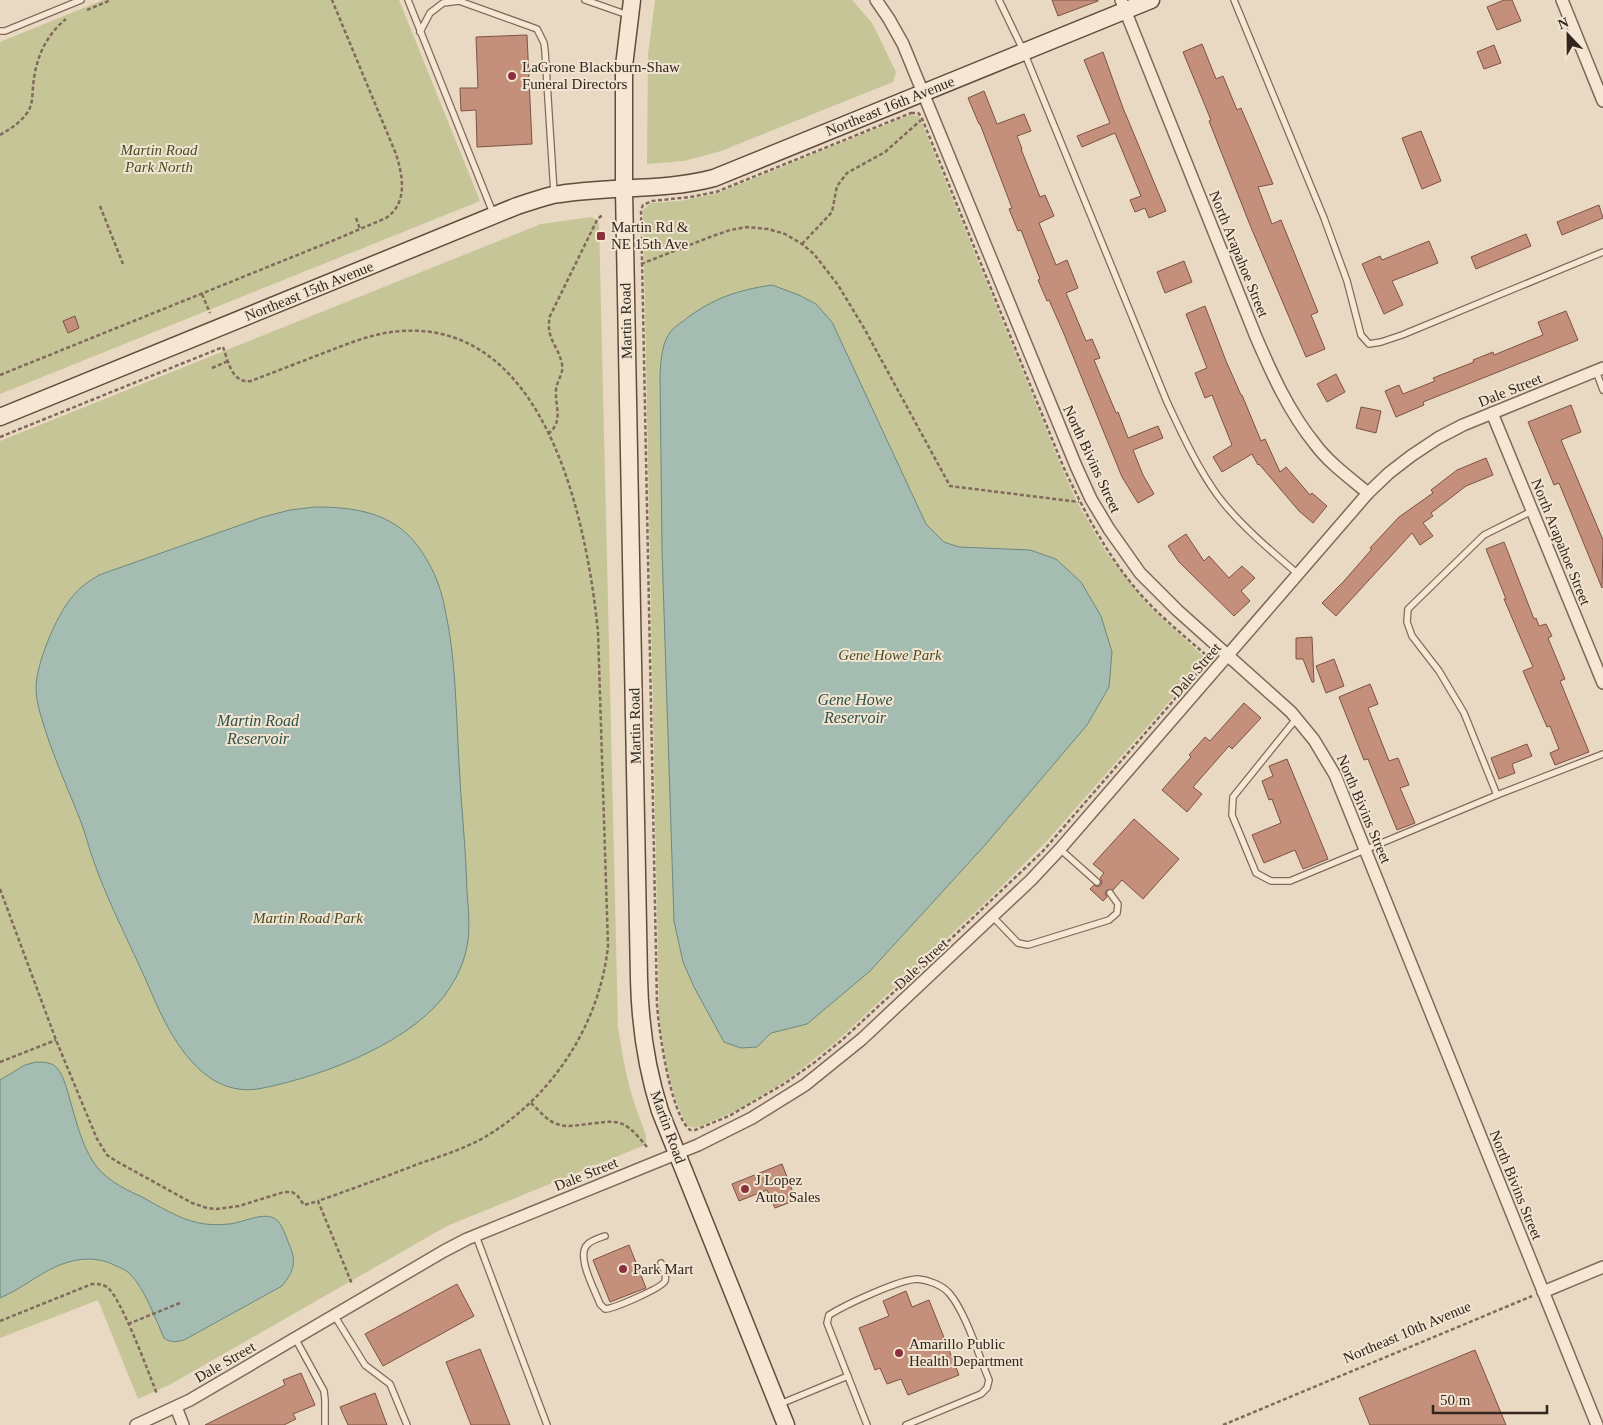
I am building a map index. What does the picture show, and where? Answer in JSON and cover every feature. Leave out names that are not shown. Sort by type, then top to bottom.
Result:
[{"type":"street","name":"North Bivins Street","points":[[876,0],[890,19],[903,44],[1091,499],[1120,546],[1145,579],[1176,610],[1228,655],[1296,719],[1314,740],[1335,775],[1597,1425]]},
{"type":"street","name":"Northeast 16th Avenue","points":[[624,190],[684,185],[714,178],[1024,52],[1123,5],[1151,0]]},
{"type":"street","points":[[1562,0],[1603,100]]},
{"type":"street","name":"North Arapahoe Street","points":[[1123,5],[1256,337],[1278,386],[1296,418],[1316,446],[1368,493]]},
{"type":"street","name":"Martin Road","points":[[631,8],[624,66],[624,190],[640,1010],[647,1062],[660,1111],[786,1425]]},
{"type":"street","name":"Northeast 15th Avenue","points":[[0,417],[494,215],[554,195],[624,190]]},
{"type":"street","name":"Dale Street","points":[[136,1425],[176,1407],[444,1251],[704,1142],[752,1118],[823,1072],[862,1039],[1031,880],[1060,849],[1368,493],[1411,456],[1438,438],[1492,413],[1599,370]]},
{"type":"street","name":"North Arapahoe Street","points":[[1492,413],[1603,683]]},
{"type":"street","points":[[1543,1292],[1603,1268]]},
{"type":"street","points":[[176,1407],[183,1425]]},
{"type":"lane","points":[[0,31],[5,31],[81,0]]},
{"type":"lane","points":[[408,0],[494,215]]},
{"type":"lane","points":[[585,0],[631,8]]},
{"type":"lane","points":[[999,0],[1024,52],[1167,402],[1185,440],[1219,497],[1260,542],[1298,574]]},
{"type":"lane","points":[[1234,0],[1324,218],[1347,281],[1361,335],[1369,344],[1402,335],[1603,252]]},
{"type":"lane","points":[[420,32],[430,13],[443,3],[459,1],[537,29],[544,43],[545,50],[554,195]]},
{"type":"lane","points":[[1599,370],[1603,390]]},
{"type":"lane","points":[[1497,795],[1464,713],[1439,671],[1412,636],[1407,622],[1408,609],[1484,534],[1532,511]]},
{"type":"lane","points":[[1296,719],[1233,797],[1232,815],[1256,873],[1271,881],[1290,881],[1366,848],[1603,754]]},
{"type":"lane","points":[[1060,849],[1097,882]]},
{"type":"lane","points":[[993,917],[1018,943],[1028,945],[1109,920],[1117,913],[1118,904],[1110,893]]},
{"type":"lane","points":[[476,1236],[547,1425]]},
{"type":"lane","points":[[605,1236],[588,1243],[584,1250],[584,1262],[600,1304],[605,1309],[620,1306],[661,1286],[666,1275],[660,1263]]},
{"type":"lane","points":[[868,1425],[827,1323],[829,1314],[903,1282],[918,1280],[933,1283],[948,1292],[960,1310],[989,1380],[988,1388],[981,1394],[906,1425]]},
{"type":"lane","points":[[334,1315],[365,1365],[390,1384],[407,1425]]},
{"type":"lane","points":[[295,1338],[324,1391],[325,1425]]},
{"type":"lane","points":[[778,1405],[848,1376]]},
{"type":"path","points":[[84,11],[111,0]]},
{"type":"path","points":[[0,375],[360,229],[394,213],[400,204],[402,182],[396,154],[332,0]]},
{"type":"path","points":[[0,135],[20,122],[28,112],[32,101],[35,67],[41,50],[58,25],[67,18]]},
{"type":"path","points":[[911,112],[918,113],[922,119],[1063,466],[1080,502],[1109,551],[1136,589],[1208,659],[1042,851],[842,1040],[815,1062],[752,1104],[730,1116],[696,1130],[690,1130],[684,1122],[667,1073],[660,1038],[657,1004],[641,210],[643,205],[652,201],[690,198],[716,192],[911,112]]},
{"type":"path","points":[[802,244],[832,212],[835,192],[841,180],[856,167],[885,152],[922,119]]},
{"type":"path","points":[[100,206],[123,264]]},
{"type":"path","points":[[548,434],[557,424],[556,390],[563,372],[562,363],[550,338],[548,326],[550,316],[597,220],[603,214]]},
{"type":"path","points":[[356,218],[360,229]]},
{"type":"path","points":[[641,264],[730,230],[747,227],[768,229],[785,234],[814,254],[838,285],[864,328],[950,486],[1080,502]]},
{"type":"path","points":[[201,293],[210,313]]},
{"type":"path","points":[[0,437],[223,347],[234,375],[244,382],[251,381],[358,339],[402,331],[455,337],[479,349],[498,364],[516,382],[548,434],[576,507],[586,548],[598,632],[608,946],[602,983],[582,1034],[567,1058],[531,1103],[512,1120],[484,1138],[457,1150],[318,1201],[304,1205],[297,1195],[292,1192],[284,1192],[239,1206],[216,1209],[192,1203],[107,1155],[97,1139],[56,1040],[0,889]]},
{"type":"path","points":[[212,368],[228,361]]},
{"type":"path","points":[[0,1062],[56,1040]]},
{"type":"path","points":[[531,1103],[549,1120],[558,1125],[569,1126],[608,1121],[618,1122],[630,1128],[647,1147]]},
{"type":"path","points":[[318,1201],[352,1284]]},
{"type":"path","points":[[0,1321],[92,1284],[99,1284],[112,1292],[118,1300],[157,1394]]},
{"type":"path","name":"Northeast 10th Avenue","points":[[1223,1425],[1543,1292]]},
{"type":"path","points":[[128,1324],[180,1303]]},
{"type":"green space","name":"Martin Road Park North","points":[[103,0],[399,0],[480,201],[0,394],[0,42]]},
{"type":"green space","points":[[655,0],[852,0],[872,23],[896,72],[893,82],[721,151],[684,161],[647,164],[648,55]]},
{"type":"green space","name":"Gene Howe Reservoir","points":[[910,115],[919,116],[1077,502],[1106,552],[1148,605],[1203,656],[1204,662],[1047,841],[989,899],[837,1041],[790,1078],[740,1109],[696,1128],[688,1126],[676,1101],[665,1057],[659,1014],[643,210],[651,203],[679,201],[715,194]]},
{"type":"green space","name":"Martin Road Park","points":[[591,217],[599,223],[618,1027],[629,1085],[646,1135],[645,1145],[447,1226],[171,1384],[138,1399],[98,1300],[0,1338],[0,441],[541,224]]},
{"type":"water","name":"Gene Howe Reservoir","points":[[772,285],[799,295],[816,304],[832,322],[926,524],[944,542],[959,547],[1030,550],[1056,559],[1081,582],[1101,616],[1112,652],[1109,687],[1087,725],[986,844],[870,971],[807,1024],[771,1033],[757,1047],[741,1048],[724,1042],[694,987],[683,962],[674,921],[662,550],[660,374],[664,345],[675,327],[697,311],[717,300],[748,289]]},
{"type":"water","name":"Martin Road Reservoir","points":[[315,507],[357,510],[384,518],[396,525],[417,545],[431,567],[438,583],[449,628],[453,666],[466,858],[469,915],[468,940],[466,952],[457,975],[436,1006],[393,1039],[367,1053],[313,1075],[263,1088],[244,1090],[226,1086],[201,1071],[178,1045],[166,1023],[112,906],[92,857],[81,822],[45,729],[37,698],[37,678],[39,666],[48,641],[66,605],[84,585],[95,577],[263,517],[290,510]]},
{"type":"water","points":[[36,1062],[50,1063],[59,1071],[65,1083],[79,1131],[88,1153],[96,1166],[113,1182],[177,1215],[199,1223],[229,1224],[266,1216],[277,1220],[281,1225],[293,1256],[292,1271],[282,1286],[184,1340],[176,1342],[164,1338],[145,1296],[130,1274],[108,1262],[90,1259],[64,1263],[0,1298],[0,1080],[25,1065]]},
{"type":"building","points":[[1052,0],[1098,0],[1098,1],[1058,16]]},
{"type":"building","points":[[1504,0],[1512,0],[1521,21],[1497,30],[1487,7]]},
{"type":"building","points":[[527,35],[532,144],[477,147],[476,110],[461,111],[460,88],[478,88],[476,37]]},
{"type":"building","points":[[1202,44],[1216,79],[1223,76],[1237,110],[1241,108],[1273,184],[1258,187],[1272,224],[1281,220],[1318,312],[1311,315],[1325,349],[1306,357],[1250,225],[1209,121],[1211,120],[1183,52]]},
{"type":"building","points":[[1494,45],[1501,63],[1484,69],[1477,52]]},
{"type":"building","points":[[1103,52],[1123,108],[1166,211],[1149,218],[1145,208],[1135,212],[1130,200],[1141,196],[1115,133],[1082,147],[1077,136],[1110,123],[1084,60]]},
{"type":"building","points":[[984,91],[997,124],[1024,114],[1031,131],[1017,136],[1040,197],[1045,195],[1054,216],[1039,223],[1056,265],[1067,260],[1078,288],[1066,293],[1086,341],[1092,339],[1100,358],[1094,360],[1128,438],[1158,426],[1163,438],[1133,450],[1143,475],[1154,494],[1138,503],[1122,477],[1064,334],[1038,280],[1040,279],[1021,230],[1018,231],[1009,209],[1012,208],[968,98]]},
{"type":"building","points":[[1421,131],[1441,181],[1422,189],[1402,138]]},
{"type":"building","points":[[1599,205],[1603,218],[1562,235],[1557,222]]},
{"type":"building","points":[[1526,234],[1531,246],[1476,269],[1471,257]]},
{"type":"building","points":[[1429,241],[1438,263],[1392,281],[1403,305],[1384,314],[1362,264],[1380,256],[1382,260]]},
{"type":"building","points":[[1184,261],[1192,282],[1165,293],[1157,272]]},
{"type":"building","points":[[1205,306],[1226,361],[1261,441],[1265,439],[1280,472],[1286,467],[1310,495],[1312,493],[1327,506],[1313,523],[1299,511],[1258,465],[1252,454],[1222,472],[1213,457],[1232,445],[1212,395],[1205,398],[1195,373],[1207,368],[1186,314]]},
{"type":"building","points":[[1566,311],[1578,340],[1423,402],[1424,405],[1396,417],[1385,391],[1399,385],[1403,394],[1435,381],[1433,378],[1474,362],[1473,360],[1493,352],[1494,355],[1543,335],[1538,322]]},
{"type":"building","points":[[75,316],[79,328],[68,333],[63,321]]},
{"type":"building","points":[[1336,374],[1345,392],[1327,402],[1317,384]]},
{"type":"building","points":[[1571,405],[1581,432],[1561,440],[1603,540],[1602,588],[1559,483],[1554,485],[1528,422]]},
{"type":"building","points":[[1361,407],[1381,411],[1376,433],[1356,428]]},
{"type":"building","points":[[1486,458],[1493,475],[1466,486],[1431,513],[1433,516],[1423,523],[1433,536],[1420,545],[1412,533],[1336,616],[1322,603],[1344,581],[1372,549],[1370,548],[1399,517],[1433,493],[1431,490],[1457,470]]},
{"type":"building","points":[[1186,534],[1204,561],[1209,556],[1229,578],[1242,566],[1255,578],[1241,591],[1250,601],[1234,616],[1179,562],[1168,546]]},
{"type":"building","points":[[1504,542],[1534,619],[1536,618],[1539,626],[1546,624],[1552,636],[1548,638],[1565,679],[1560,681],[1589,752],[1555,765],[1550,753],[1559,749],[1550,726],[1547,727],[1523,671],[1533,667],[1504,599],[1506,599],[1486,549]]},
{"type":"building","points":[[1312,637],[1314,682],[1312,682],[1303,659],[1296,659],[1296,638]]},
{"type":"building","points":[[1334,659],[1344,686],[1326,693],[1316,666]]},
{"type":"building","points":[[1370,684],[1378,704],[1368,708],[1389,761],[1398,758],[1409,785],[1400,788],[1415,823],[1397,830],[1368,759],[1364,760],[1339,697]]},
{"type":"building","points":[[1244,703],[1261,718],[1232,749],[1229,746],[1193,787],[1202,794],[1187,812],[1162,790],[1191,757],[1189,755],[1205,737],[1210,741]]},
{"type":"building","points":[[1527,744],[1532,756],[1512,764],[1515,773],[1499,779],[1491,758]]},
{"type":"building","points":[[1287,759],[1328,859],[1303,869],[1295,850],[1264,863],[1252,835],[1281,823],[1272,799],[1269,800],[1262,781],[1273,776],[1269,766]]},
{"type":"building","points":[[1134,819],[1179,859],[1143,899],[1122,880],[1113,890],[1107,890],[1105,893],[1107,897],[1103,901],[1090,889],[1094,885],[1098,887],[1101,885],[1102,881],[1100,878],[1104,873],[1093,864]]},
{"type":"building","points":[[782,1164],[796,1200],[775,1208],[767,1190],[739,1201],[732,1184]]},
{"type":"building","points":[[629,1245],[646,1288],[610,1302],[593,1260]]},
{"type":"building","points":[[457,1284],[474,1316],[383,1366],[365,1334]]},
{"type":"building","points":[[906,1291],[912,1307],[929,1300],[959,1375],[908,1395],[901,1379],[887,1384],[880,1368],[875,1370],[859,1328],[889,1316],[883,1301]]},
{"type":"building","points":[[480,1349],[510,1425],[471,1425],[446,1362]]},
{"type":"building","points":[[1475,1350],[1506,1425],[1370,1425],[1359,1398]]},
{"type":"building","points":[[301,1373],[315,1405],[293,1414],[296,1419],[284,1425],[205,1425],[285,1385],[283,1380]]},
{"type":"building","points":[[375,1393],[387,1425],[348,1425],[340,1407]]},
{"type":"place","name":"LaGrone Blackburn-Shaw Funeral Directors","points":[[512,76]]},
{"type":"place","name":"Martin Rd & NE 15th Ave","points":[[601,236]]},
{"type":"place","name":"J Lopez Auto Sales","points":[[745,1189]]},
{"type":"place","name":"Park Mart","points":[[623,1269]]},
{"type":"place","name":"Amarillo Public Health Department","points":[[899,1353]]},
{"type":"park label","name":"Gene Howe Park","points":[[890,655]]}]
